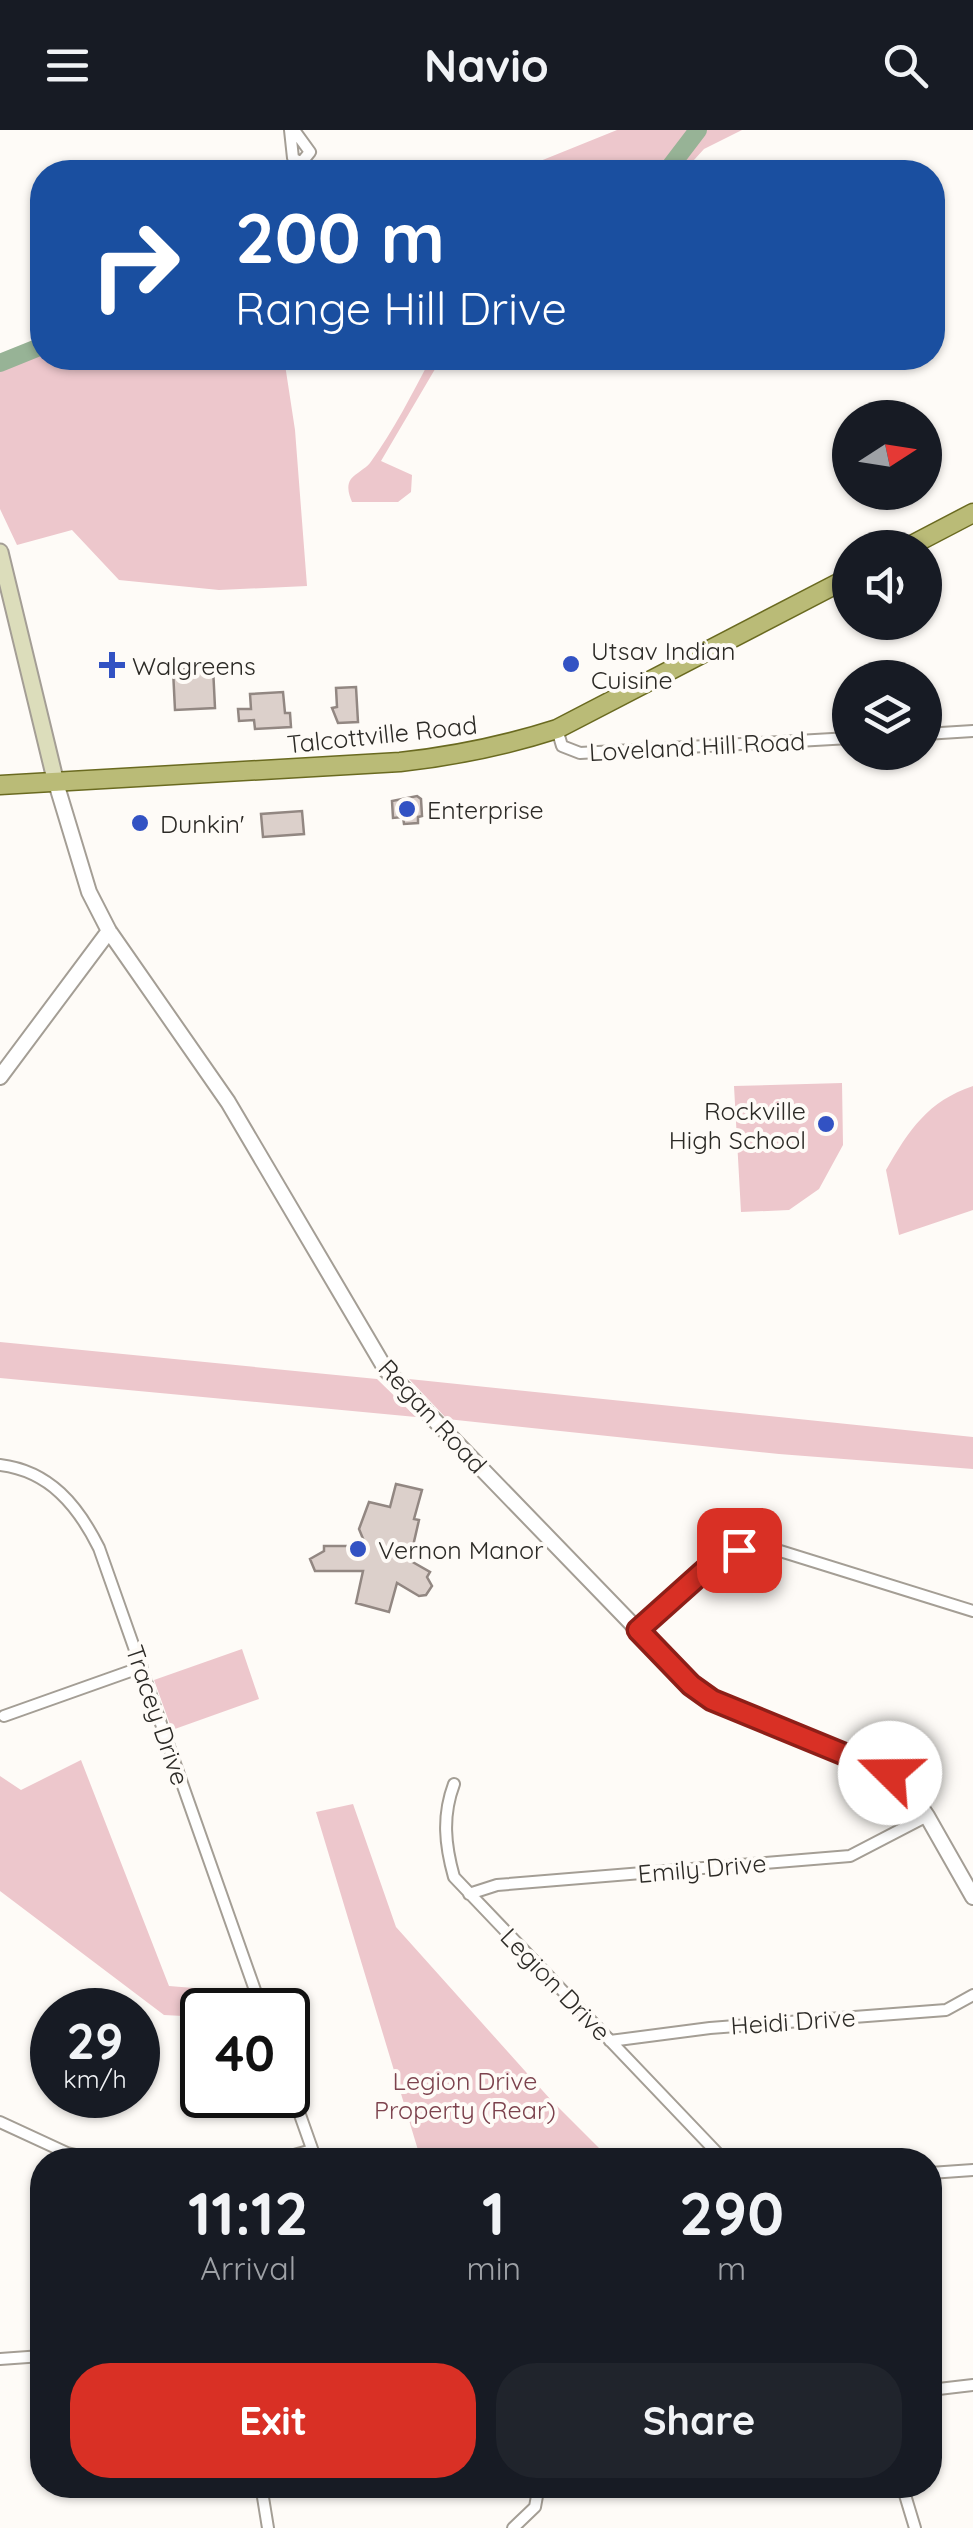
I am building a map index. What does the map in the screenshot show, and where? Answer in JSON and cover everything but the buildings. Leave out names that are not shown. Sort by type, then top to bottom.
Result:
[{"type":"main road","points":[[940,530],[973,513]]},
{"type":"main road","points":[[0,552],[56,782]]},
{"type":"main road","name":"Talcottville Road","points":[[0,785],[433,758],[494,748],[556,729],[832,586]]},
{"type":"street","name":"Loveland Hill Road","points":[[556,729],[562,746],[580,753],[832,739]]},
{"type":"street","points":[[942,733],[973,731]]},
{"type":"street","name":"Regan Road","points":[[56,782],[89,892],[109,931],[228,1102],[386,1370],[691,1685],[712,1700],[890,1773],[908,1788],[973,1897]]},
{"type":"street","points":[[0,1077],[109,931]]},
{"type":"street","name":"Tracey Drive","points":[[0,1465],[49,1482],[83,1516],[99,1548],[254,1988]]},
{"type":"street","points":[[638,1630],[714,1562],[739,1550],[764,1546],[973,1611]]},
{"type":"street","points":[[4,1716],[142,1667]]},
{"type":"street","name":"Legion Drive","points":[[454,1784],[446,1805],[446,1847],[454,1877],[713,2148]]},
{"type":"street","name":"Emily Drive","points":[[468,1894],[497,1885],[850,1856],[927,1816]]},
{"type":"street","name":"Heidi Drive","points":[[610,2041],[710,2028],[946,2010],[973,1995]]},
{"type":"street","points":[[301,2118],[312,2148]]},
{"type":"street","points":[[0,2122],[56,2148]]},
{"type":"street","points":[[942,2172],[973,2170]]},
{"type":"street","points":[[0,2360],[30,2357]]},
{"type":"street","points":[[942,2388],[973,2384]]},
{"type":"street","points":[[263,2498],[268,2528]]},
{"type":"street","points":[[513,2528],[534,2507],[536,2498]]},
{"type":"street","points":[[906,2498],[914,2528]]},
{"type":"green space","points":[[617,130],[742,130],[704,149],[694,160],[543,160]]},
{"type":"green space","points":[[30,351],[30,370],[286,370],[295,430],[307,586],[219,590],[119,580],[72,530],[17,545],[0,509],[0,363]]},
{"type":"green space","points":[[425,370],[434,370],[381,461],[412,475],[411,492],[398,502],[352,502],[349,482],[370,463]]},
{"type":"green space","points":[[842,1083],[843,1145],[819,1189],[789,1210],[741,1212],[734,1086]]},
{"type":"green space","points":[[973,1086],[973,1210],[899,1235],[886,1170],[921,1119],[944,1100]]},
{"type":"green space","points":[[0,1342],[377,1379],[416,1417],[0,1378]]},
{"type":"green space","points":[[409,1379],[973,1437],[973,1469],[779,1454],[447,1419]]},
{"type":"green space","points":[[242,1649],[259,1699],[172,1730],[154,1680]]},
{"type":"green space","points":[[81,1760],[169,1986],[194,1988],[180,1988],[180,2016],[160,2012],[160,1988],[128,1988],[0,1891],[0,1776],[21,1790]]},
{"type":"green space","name":"Legion Drive Property (Rear)","points":[[353,1804],[396,1927],[599,2148],[417,2148],[316,1812]]},
{"type":"waterway","points":[[675,160],[698,130]]},
{"type":"waterway","points":[[0,363],[30,351]]},
{"type":"place","name":"Utsav Indian Cuisine","points":[[571,664]]},
{"type":"place","name":"Walgreens","points":[[112,665]]},
{"type":"place","name":"Enterprise","points":[[407,809]]},
{"type":"place","name":"Dunkin'","points":[[140,823]]},
{"type":"place","name":"Rockville High School","points":[[826,1124]]},
{"type":"place","name":"Vernon Manor","points":[[358,1549]]},
{"type":"route","points":[[739,1550],[690,1580],[638,1630],[691,1685],[727,1709],[890,1773]]}]
